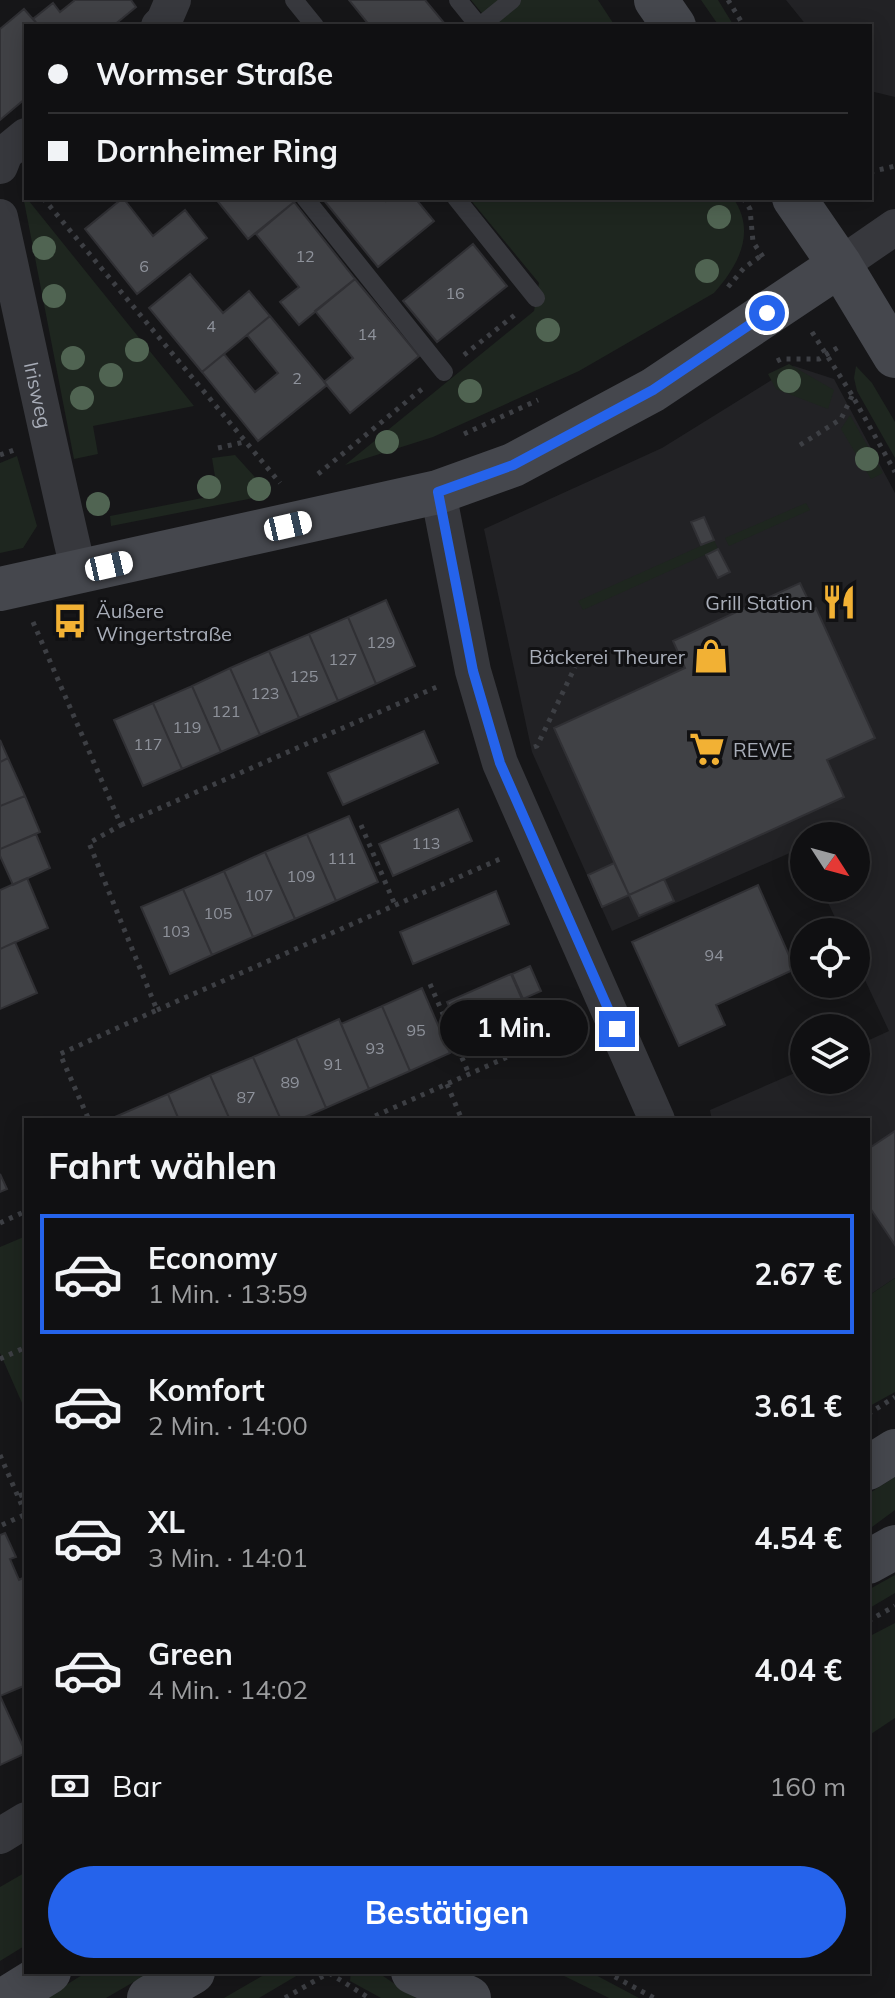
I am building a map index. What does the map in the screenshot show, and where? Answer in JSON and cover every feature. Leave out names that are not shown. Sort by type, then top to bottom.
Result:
[{"type":"street","points":[[656,0],[673,24]]},
{"type":"street","points":[[0,166],[5,153],[24,138]]},
{"type":"street","points":[[795,200],[840,265],[895,356]]},
{"type":"street","name":"Irisweg","points":[[0,217],[79,573]]},
{"type":"street","points":[[9,588],[438,492],[513,465],[653,390],[895,227]]},
{"type":"street","points":[[438,492],[473,671],[500,763],[656,1118]]},
{"type":"street","points":[[870,1467],[895,1451]]},
{"type":"street","points":[[870,1561],[895,1547]]},
{"type":"street","points":[[0,1836],[24,1821]]},
{"type":"street","points":[[7,1998],[46,1974]]},
{"type":"street","points":[[149,1998],[190,1974]]},
{"type":"street","points":[[417,1974],[469,1998]]},
{"type":"street","points":[[479,1974],[495,1998]]},
{"type":"lane","points":[[294,0],[313,24]]},
{"type":"lane","points":[[458,0],[478,24]]},
{"type":"lane","points":[[482,24],[512,0]]},
{"type":"lane","points":[[307,200],[444,372]]},
{"type":"lane","points":[[458,200],[536,298]]},
{"type":"path","points":[[728,0],[743,24]]},
{"type":"path","points":[[872,172],[895,166]]},
{"type":"path","points":[[45,200],[283,486]]},
{"type":"path","points":[[726,289],[744,268],[762,255],[753,242],[750,209],[744,200]]},
{"type":"path","points":[[316,476],[536,298]]},
{"type":"path","points":[[827,355],[895,472]]},
{"type":"path","points":[[800,445],[841,419],[852,395]]},
{"type":"path","points":[[458,437],[544,397]]},
{"type":"path","points":[[218,448],[245,442]]},
{"type":"path","points":[[9,588],[121,825]]},
{"type":"path","points":[[500,763],[537,746],[575,667]]},
{"type":"path","points":[[157,1010],[89,843],[121,825],[473,671]]},
{"type":"path","points":[[361,825],[396,905]]},
{"type":"path","points":[[88,1118],[60,1054],[535,843]]},
{"type":"path","points":[[430,984],[469,1074]]},
{"type":"path","points":[[370,1118],[609,1011]]},
{"type":"path","points":[[447,1084],[461,1118]]},
{"type":"path","points":[[0,1223],[24,1212]]},
{"type":"path","points":[[0,1359],[24,1348]]},
{"type":"path","points":[[870,1413],[895,1397]]},
{"type":"path","points":[[0,1455],[24,1509]]},
{"type":"path","points":[[19,1496],[24,1494]]},
{"type":"path","points":[[2,1525],[24,1515]]},
{"type":"path","points":[[870,1620],[895,1606]]},
{"type":"path","points":[[285,1998],[326,1974]]},
{"type":"path","points":[[332,1974],[369,1998]]},
{"type":"path","points":[[610,1974],[654,1998]]},
{"type":"shaded area","points":[[471,0],[598,0],[614,24],[489,24]]},
{"type":"shaded area","points":[[701,0],[718,0],[733,24],[718,24]]},
{"type":"shaded area","points":[[786,0],[895,0],[895,97],[872,91],[872,24],[805,24]]},
{"type":"shaded area","points":[[471,200],[734,200],[744,223],[742,248],[737,260],[714,293],[579,371],[433,437],[345,465],[534,311],[539,283]]},
{"type":"shaded area","points":[[24,201],[29,201],[194,406],[93,426],[98,454],[74,459]]},
{"type":"shaded area","points":[[789,364],[834,390],[828,409],[776,389],[768,374]]},
{"type":"shaded area","points":[[794,366],[834,379],[895,493],[895,1278],[870,1295],[870,1118],[712,1118],[710,1110],[790,1075],[790,1094],[870,1094],[870,1040],[889,1031],[870,991],[870,918],[835,918],[828,902],[870,902],[870,822],[790,822],[790,853],[612,931],[532,752],[484,529],[662,448]]},
{"type":"shaded area","points":[[856,366],[872,383],[895,422],[895,458],[857,391],[854,378]]},
{"type":"shaded area","points":[[850,415],[883,473],[871,479],[841,429]]},
{"type":"shaded area","points":[[235,455],[263,486],[264,496],[111,526],[110,516],[218,495],[212,458]]},
{"type":"shaded area","points":[[17,456],[37,526],[23,548],[0,553],[0,463]]},
{"type":"shaded area","points":[[806,503],[810,510],[729,546],[725,538]]},
{"type":"shaded area","points":[[714,540],[718,549],[583,610],[578,601]]},
{"type":"shaded area","points":[[24,1237],[24,1407],[0,1353],[0,1247]]},
{"type":"shaded area","points":[[895,1278],[895,1392],[870,1406],[870,1295]]},
{"type":"shaded area","points":[[895,1477],[895,1510],[870,1529],[870,1493]]},
{"type":"shaded area","points":[[895,1575],[895,1593],[870,1608],[870,1589]]},
{"type":"shaded area","points":[[895,1623],[895,1718],[870,1735],[870,1636]]},
{"type":"shaded area","points":[[24,1873],[24,1946],[0,1961],[0,1887]]},
{"type":"shaded area","points":[[84,1974],[148,1974],[106,1998],[45,1998]]},
{"type":"shaded area","points":[[266,1974],[300,1974],[259,1998],[224,1998]]},
{"type":"shaded area","points":[[351,1974],[380,1974],[416,1998],[381,1998],[350,1981]]},
{"type":"shaded area","points":[[560,1974],[594,1974],[639,1998],[609,1998]]},
{"type":"building","points":[[75,0],[131,0],[136,7],[115,24],[37,24],[33,19],[53,3],[60,12]]},
{"type":"building","points":[[349,0],[425,0],[445,24],[368,24]]},
{"type":"building","points":[[24,9],[37,24],[24,24],[24,100],[0,120],[0,29]]},
{"type":"building","points":[[125,200],[153,236],[185,210],[207,238],[137,294],[85,229]]},
{"type":"building","points":[[217,200],[294,202],[248,239]]},
{"type":"building","points":[[324,200],[417,200],[434,221],[378,267]]},
{"type":"building","points":[[294,202],[355,279],[299,325],[280,302],[299,287],[256,234]]},
{"type":"building","points":[[473,244],[507,286],[437,342],[403,301]]},
{"type":"building","points":[[190,274],[223,313],[249,291],[270,316],[202,372],[149,308]]},
{"type":"building","points":[[355,279],[419,356],[350,413],[324,382],[353,358],[315,311]]},
{"type":"building","points":[[270,316],[327,385],[258,441],[202,372],[224,354],[255,392],[278,373],[247,335]]},
{"type":"building","points":[[704,517],[714,540],[701,545],[691,522]]},
{"type":"building","points":[[718,549],[730,572],[718,578],[706,555]]},
{"type":"building","name":"REWE","points":[[800,583],[813,610],[816,608],[875,738],[827,760],[844,797],[629,895],[554,728],[685,668],[673,641]]},
{"type":"building","points":[[386,600],[415,666],[376,684],[348,617]]},
{"type":"building","points":[[348,617],[376,684],[338,701],[309,634]]},
{"type":"building","points":[[309,634],[338,701],[299,718],[269,651]]},
{"type":"building","points":[[269,651],[299,718],[260,735],[230,668]]},
{"type":"building","points":[[230,668],[260,735],[221,752],[192,686]]},
{"type":"building","points":[[192,686],[221,752],[182,769],[153,703]]},
{"type":"building","points":[[153,703],[182,769],[143,786],[114,720]]},
{"type":"building","points":[[424,731],[438,763],[343,805],[328,773]]},
{"type":"building","points":[[0,740],[8,758],[0,762]]},
{"type":"building","points":[[8,758],[25,796],[0,806],[0,762]]},
{"type":"building","points":[[25,796],[40,832],[0,849],[0,806]]},
{"type":"building","points":[[458,809],[472,841],[393,876],[379,844]]},
{"type":"building","points":[[349,816],[378,882],[336,901],[307,834]]},
{"type":"building","points":[[36,834],[50,868],[13,885],[0,849]]},
{"type":"building","points":[[307,834],[336,901],[295,919],[265,852]]},
{"type":"building","points":[[265,852],[295,919],[253,937],[224,871]]},
{"type":"building","points":[[614,863],[629,895],[602,907],[588,875]]},
{"type":"building","points":[[224,871],[253,937],[212,955],[183,889]]},
{"type":"building","points":[[27,878],[48,928],[0,949],[0,890]]},
{"type":"building","points":[[664,879],[674,901],[639,916],[629,895]]},
{"type":"building","points":[[758,885],[790,958],[790,971],[716,1005],[725,1025],[679,1046],[632,942]]},
{"type":"building","points":[[183,889],[212,955],[170,974],[141,907]]},
{"type":"building","points":[[496,891],[509,924],[413,964],[400,932]]},
{"type":"building","points":[[15,942],[37,993],[0,1009],[0,949]]},
{"type":"building","points":[[530,966],[541,991],[523,999],[512,974]]},
{"type":"building","points":[[511,974],[525,1006],[461,1034],[447,1002]]},
{"type":"building","points":[[422,988],[450,1053],[410,1071],[382,1006]]},
{"type":"building","points":[[382,1006],[410,1071],[369,1089],[341,1024]]},
{"type":"building","points":[[339,1019],[369,1089],[326,1108],[296,1038]]},
{"type":"building","points":[[296,1038],[326,1108],[303,1118],[280,1118],[253,1057]]},
{"type":"building","points":[[253,1057],[280,1118],[229,1118],[210,1075]]},
{"type":"building","points":[[210,1075],[229,1118],[178,1118],[168,1094]]},
{"type":"building","points":[[168,1094],[178,1118],[113,1118]]},
{"type":"building","points":[[895,1131],[895,1245],[870,1208],[870,1148]]},
{"type":"building","points":[[0,1174],[7,1189],[0,1192]]},
{"type":"building","points":[[5,1533],[16,1557],[10,1559],[19,1580],[24,1578],[24,1686],[0,1696],[0,1535]]},
{"type":"building","points":[[0,1696],[24,1754],[0,1765]]},
{"type":"place","name":"Grill Station","points":[[839,602]]},
{"type":"place","name":"Äußere Wingertstraße","points":[[70,621]]},
{"type":"place","name":"Bäckerei Theurer","points":[[711,656]]},
{"type":"place","name":"REWE","points":[[707,749]]},
{"type":"route","points":[[617,1029],[500,763],[473,671],[438,492],[513,465],[653,390],[767,313]]}]
